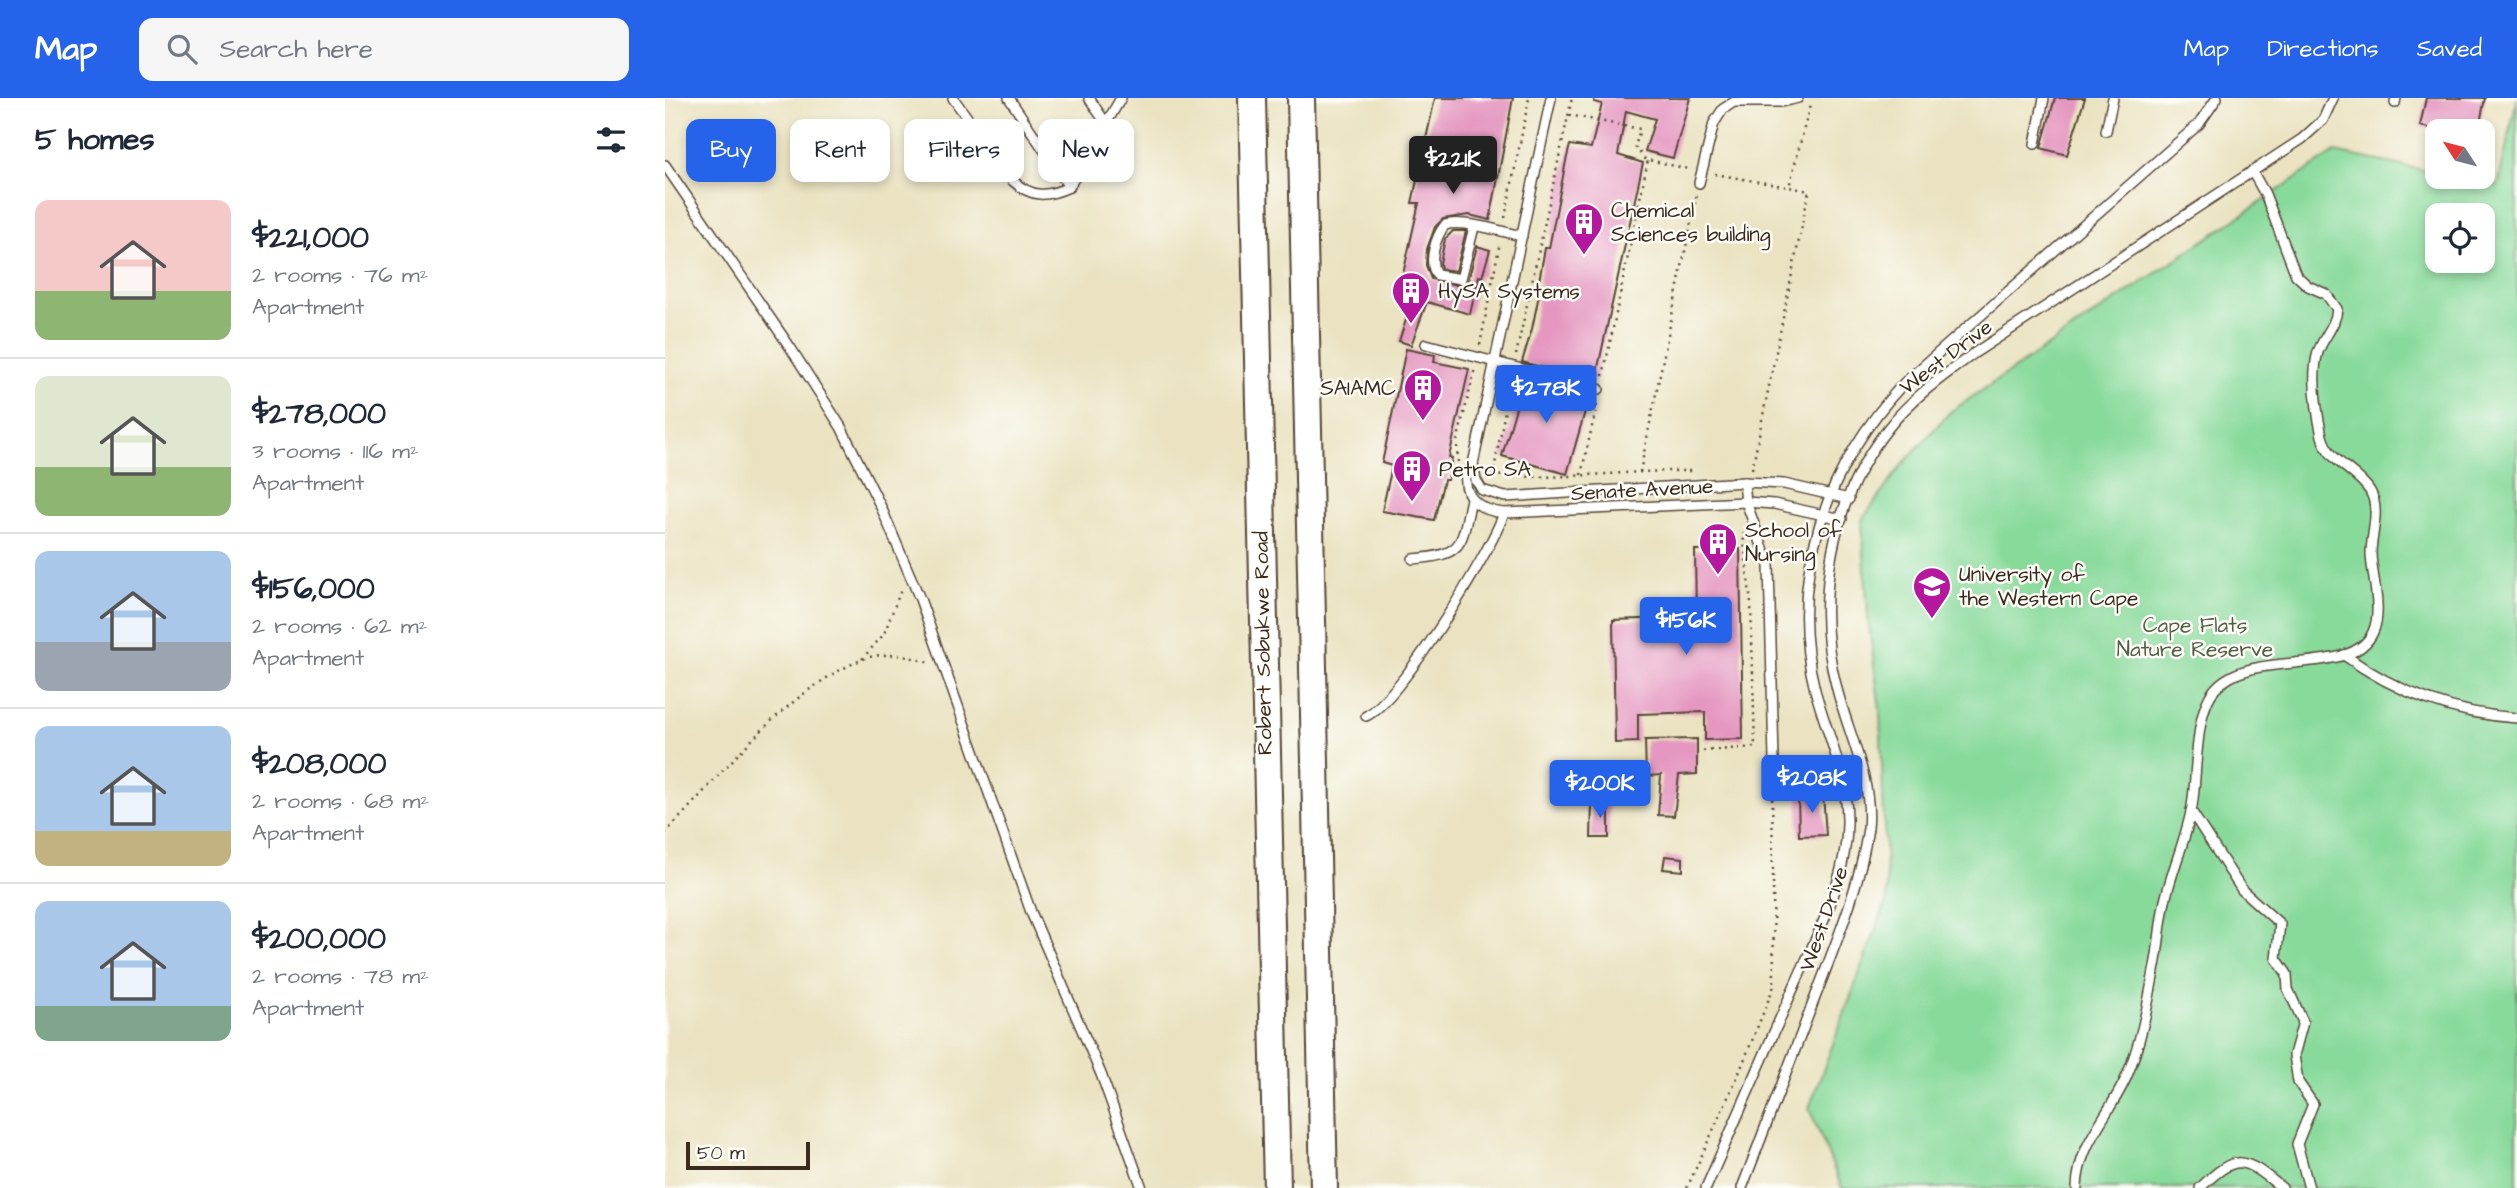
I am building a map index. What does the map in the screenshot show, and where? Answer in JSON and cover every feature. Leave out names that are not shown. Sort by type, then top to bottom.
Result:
[{"type":"main road","name":"Robert Sobukwe Road","points":[[1252,98],[1277,1188]]},
{"type":"main road","points":[[1301,98],[1324,1188]]},
{"type":"lane","points":[[953,98],[1013,181],[1024,191],[1045,195],[1069,187],[1072,182]]},
{"type":"lane","points":[[1009,98],[1069,187]]},
{"type":"lane","points":[[1089,98],[1103,119]]},
{"type":"lane","points":[[1110,119],[1121,98]]},
{"type":"lane","points":[[1413,559],[1443,557],[1452,553],[1464,532],[1471,499],[1466,475],[1472,464],[1495,363],[1551,98]]},
{"type":"lane","points":[[1699,183],[1714,123],[1729,104],[1798,98]]},
{"type":"lane","points":[[2035,144],[2044,98]]},
{"type":"lane","points":[[2106,131],[2113,98]]},
{"type":"lane","name":"West Drive","points":[[1706,1188],[1818,932],[1844,854],[1847,821],[1841,766],[1816,691],[1805,620],[1812,551],[1828,494],[1856,440],[1904,383],[2190,132],[2217,98]]},
{"type":"lane","name":"West Drive","points":[[1742,1188],[1853,897],[1868,824],[1860,762],[1837,691],[1826,620],[1832,556],[1842,519],[1874,449],[1889,426],[1933,384],[1973,354],[2313,131],[2333,98]]},
{"type":"lane","points":[[665,165],[769,315],[841,427],[881,507],[947,671],[1031,912],[1101,1074],[1142,1188]]},
{"type":"lane","points":[[2077,1188],[2078,1171],[2087,1145],[2124,1082],[2136,1054],[2156,965],[2166,896],[2191,811],[2206,705],[2218,685],[2249,668],[2344,655],[2367,641],[2376,620],[2371,549],[2375,503],[2368,488],[2331,454],[2322,437],[2316,367],[2318,351],[2336,318],[2337,309],[2326,294],[2308,286],[2296,275],[2268,202],[2252,171]]},
{"type":"lane","points":[[1473,227],[1461,279],[1437,275],[1432,264],[1441,230],[1451,223],[1473,227],[1521,236]]},
{"type":"lane","points":[[1426,344],[1599,391]]},
{"type":"lane","name":"Senate Avenue","points":[[1472,464],[1478,485],[1492,495],[1505,497],[1640,487],[1768,482],[1849,499]]},
{"type":"lane","points":[[1744,482],[1746,502],[1769,565],[1774,761]]},
{"type":"lane","points":[[1606,491],[1606,509]]},
{"type":"lane","name":"Senate Avenue","points":[[1471,499],[1482,508],[1504,513],[1774,503],[1842,519]]},
{"type":"lane","points":[[1366,716],[1385,703],[1418,656],[1480,564],[1504,513]]},
{"type":"lane","points":[[2344,655],[2367,672],[2430,703],[2495,717],[2517,718]]},
{"type":"lane","points":[[2191,811],[2242,890],[2280,924],[2276,958],[2287,974],[2288,989],[2303,1022],[2294,1055],[2298,1082],[2313,1104],[2297,1143],[2309,1188]]},
{"type":"lane","points":[[2200,1188],[2223,1166],[2238,1161],[2249,1163],[2283,1188]]},
{"type":"path","points":[[1572,98],[1513,368],[1493,475],[1529,478],[1641,470],[1692,471]]},
{"type":"path","points":[[1789,187],[1811,98]]},
{"type":"path","points":[[1569,115],[1640,129],[1635,147],[1648,160],[1809,191],[1758,428],[1751,472],[1760,472]]},
{"type":"path","points":[[1581,475],[1648,160]]},
{"type":"path","points":[[1640,487],[1641,470],[1699,183]]},
{"type":"path","points":[[1743,530],[1751,604],[1755,747],[1760,758]]},
{"type":"path","points":[[665,833],[794,701],[862,659],[884,634],[908,570]]},
{"type":"path","points":[[862,659],[886,655],[912,657],[947,671]]},
{"type":"path","points":[[1703,751],[1755,747]]},
{"type":"path","points":[[1687,1188],[1739,1073],[1774,986],[1772,779],[1766,769]]},
{"type":"green space","name":"Cape Flats Nature Reserve","points":[[2517,98],[2517,1188],[1842,1188],[1809,1108],[1887,900],[1880,709],[1868,618],[1862,520],[1902,465],[1950,412],[2335,152],[2425,170],[2425,189],[2495,189],[2495,186],[2498,186]]},
{"type":"building","points":[[1435,98],[1513,98],[1490,220],[1469,215],[1443,219],[1435,227],[1427,249],[1426,265],[1431,279],[1460,286],[1468,281],[1477,246],[1490,250],[1482,277],[1479,276],[1470,314],[1427,302],[1411,345],[1399,341],[1410,308],[1400,305],[1405,294],[1399,292],[1419,203],[1412,203]]},
{"type":"building","name":"Chemical Sciences building","points":[[1594,98],[1690,98],[1673,158],[1645,151],[1655,119],[1626,111],[1618,155],[1643,163],[1595,381],[1522,362],[1532,329],[1545,248],[1549,248],[1570,145],[1591,148],[1602,104],[1594,102]]},
{"type":"building","points":[[2055,98],[2085,98],[2067,155],[2041,148]]},
{"type":"building","points":[[2426,98],[2485,98],[2481,119],[2425,119],[2425,127],[2420,126]]},
{"type":"building","points":[[1453,231],[1466,231],[1456,271],[1441,269],[1440,263],[1445,239]]},
{"type":"building","name":"SAIAMC","points":[[1406,349],[1435,355],[1434,362],[1469,369],[1449,457],[1452,458],[1448,480],[1444,480],[1434,520],[1382,511],[1392,466],[1382,463]]},
{"type":"building","points":[[1525,377],[1590,394],[1567,474],[1502,456]]},
{"type":"building","points":[[1740,549],[1743,739],[1705,740],[1705,712],[1638,714],[1638,742],[1615,743],[1613,620],[1696,617],[1695,550]]},
{"type":"building","points":[[1697,739],[1697,774],[1679,775],[1674,816],[1658,815],[1661,775],[1646,776],[1645,740]]},
{"type":"building","points":[[1823,794],[1826,835],[1799,836],[1798,796]]},
{"type":"building","points":[[1606,800],[1606,806],[1609,806],[1609,838],[1591,838],[1592,801]]},
{"type":"building","points":[[1665,856],[1683,858],[1683,871],[1663,869]]},
{"type":"place","name":"Chemical Sciences building","points":[[1584,256]]},
{"type":"place","name":"HySA Systems","points":[[1411,325]]},
{"type":"place","name":"SAIAMC","points":[[1423,422]]},
{"type":"place","name":"Petro SA","points":[[1412,503]]},
{"type":"place","name":"School of Nursing","points":[[1718,576]]},
{"type":"place","name":"University of the Western Cape","points":[[1932,620]]}]
